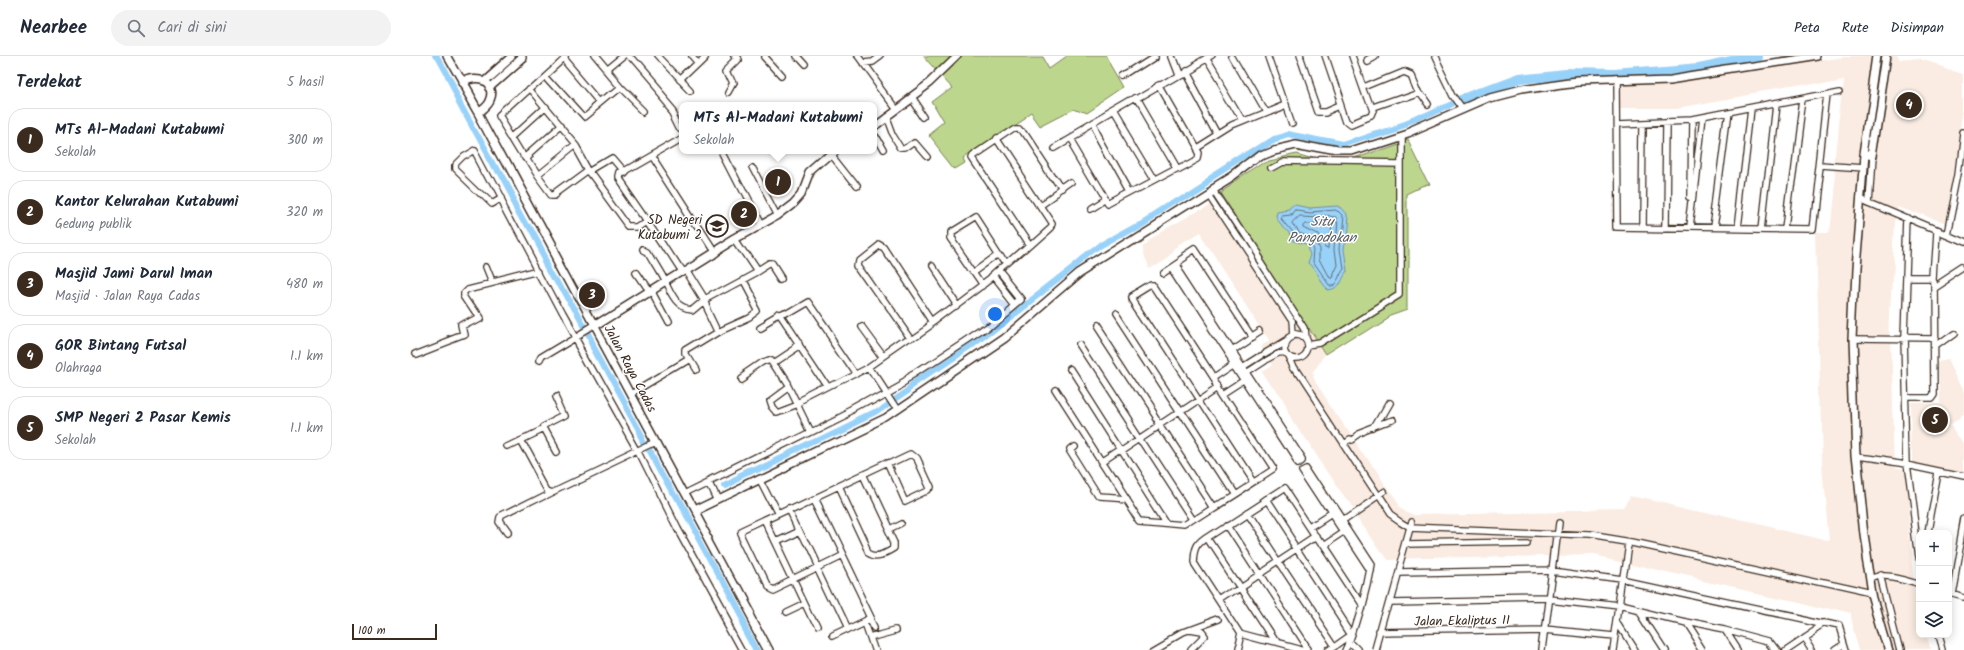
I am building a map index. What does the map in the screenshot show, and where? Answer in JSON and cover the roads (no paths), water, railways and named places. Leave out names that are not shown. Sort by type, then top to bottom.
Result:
[{"type":"street","name":"Jalan Raya Cadas","points":[[447,56],[479,112],[593,328],[632,394],[654,443],[694,510],[769,650]]},
{"type":"street","points":[[484,80],[511,56]]},
{"type":"street","points":[[489,86],[523,56]]},
{"type":"street","points":[[594,56],[620,87],[645,112]]},
{"type":"street","points":[[607,70],[624,56]]},
{"type":"street","points":[[628,56],[674,110],[679,120]]},
{"type":"street","points":[[658,56],[691,91]]},
{"type":"street","points":[[692,56],[698,63]]},
{"type":"street","points":[[680,80],[705,56]]},
{"type":"street","points":[[763,56],[783,78]]},
{"type":"street","points":[[796,56],[805,66]]},
{"type":"street","points":[[857,56],[895,108]]},
{"type":"street","points":[[862,63],[872,62],[880,56]]},
{"type":"street","points":[[877,122],[929,83],[957,56]]},
{"type":"street","points":[[1125,75],[1155,56]]},
{"type":"street","points":[[1170,56],[1217,134]]},
{"type":"street","points":[[1233,56],[1265,111]]},
{"type":"street","points":[[1266,56],[1273,66]]},
{"type":"street","points":[[1269,56],[1292,122]]},
{"type":"street","points":[[1299,56],[1318,111],[1327,110],[1341,105]]},
{"type":"street","points":[[1325,56],[1341,105],[1347,121],[1350,124],[1373,115],[1373,108],[1353,56]]},
{"type":"street","points":[[1368,60],[1375,56]]},
{"type":"street","points":[[1434,56],[1453,95],[1463,109]]},
{"type":"street","points":[[694,510],[885,418],[896,408],[1003,338],[1080,272],[1210,190],[1261,154],[1273,149],[1295,144],[1339,152],[1352,152],[1400,137],[1490,98],[1521,90],[1578,82],[1671,79],[1817,56]]},
{"type":"street","points":[[1878,56],[1864,156],[1860,198],[1852,339],[1856,457],[1864,534],[1872,579],[1873,594],[1889,650]]},
{"type":"street","points":[[1869,202],[1872,158],[1888,56]]},
{"type":"street","points":[[602,102],[564,57],[500,115],[548,193],[555,195],[590,171],[612,159],[622,172]]},
{"type":"street","points":[[728,92],[732,84],[727,70],[739,57]]},
{"type":"street","points":[[1053,148],[1208,57],[1242,121]]},
{"type":"street","points":[[1365,86],[1404,70],[1411,73],[1419,92],[1428,105]]},
{"type":"street","points":[[545,74],[582,116],[586,117],[620,87]]},
{"type":"street","points":[[462,84],[472,79],[484,80],[489,86],[491,99],[479,112]]},
{"type":"street","points":[[1616,80],[1617,227],[1813,230],[1828,94]]},
{"type":"street","points":[[1069,139],[1104,201],[1110,205],[1197,158],[1198,153],[1196,148],[1159,85]]},
{"type":"street","points":[[528,89],[575,145],[590,171],[629,225],[638,225],[647,219]]},
{"type":"street","points":[[1373,108],[1419,92]]},
{"type":"street","points":[[1617,124],[1691,120],[1840,92]]},
{"type":"street","points":[[911,97],[925,118]]},
{"type":"street","points":[[1136,99],[1176,168]]},
{"type":"street","points":[[1786,229],[1802,99]]},
{"type":"street","points":[[1196,148],[1217,134],[1242,121],[1285,104]]},
{"type":"street","points":[[1762,229],[1776,104]]},
{"type":"street","points":[[513,137],[545,108]]},
{"type":"street","points":[[1737,229],[1751,109]]},
{"type":"street","points":[[1114,113],[1154,180]]},
{"type":"street","points":[[1713,228],[1728,113]]},
{"type":"street","points":[[885,115],[892,134],[902,150],[906,150],[916,143],[928,157]]},
{"type":"street","points":[[1690,228],[1702,118]]},
{"type":"street","points":[[1690,228],[1691,120]]},
{"type":"street","points":[[1666,228],[1667,121]]},
{"type":"street","points":[[1642,227],[1643,122]]},
{"type":"street","points":[[1092,125],[1130,193]]},
{"type":"street","points":[[525,157],[560,126]]},
{"type":"street","points":[[1030,245],[972,158],[996,139],[1016,127],[1020,127],[1062,191]]},
{"type":"street","points":[[1946,234],[1958,174],[1963,134]]},
{"type":"street","points":[[1308,346],[1320,344],[1400,294],[1400,137]]},
{"type":"street","points":[[679,139],[622,172],[618,177],[704,300],[719,331]]},
{"type":"street","points":[[788,386],[768,401],[774,410],[778,412],[870,367],[883,356],[933,323],[994,278],[1050,227],[1052,224],[1041,206],[996,139]]},
{"type":"street","points":[[877,141],[883,152]]},
{"type":"street","points":[[537,176],[575,145]]},
{"type":"street","points":[[500,198],[491,204],[455,169],[455,165],[463,157],[475,150],[638,450],[676,526],[744,650]]},
{"type":"street","points":[[723,154],[759,225]]},
{"type":"street","points":[[538,363],[540,360],[651,293],[736,238],[777,215],[798,198],[802,193],[810,172],[830,154]]},
{"type":"street","points":[[833,154],[857,186]]},
{"type":"street","points":[[651,155],[714,253]]},
{"type":"street","points":[[1864,156],[1872,158]]},
{"type":"street","points":[[1271,167],[1282,161],[1400,163]]},
{"type":"street","points":[[751,165],[777,215]]},
{"type":"street","points":[[1821,165],[1863,168]]},
{"type":"street","points":[[1041,206],[1071,184]]},
{"type":"street","points":[[1210,190],[1292,321],[1290,336],[1285,344],[1287,353],[1294,368],[1390,515],[1400,522],[1410,528],[1589,535],[1873,594]]},
{"type":"street","points":[[1860,198],[1964,242]]},
{"type":"street","points":[[1090,210],[1104,201]]},
{"type":"street","points":[[983,286],[950,234],[973,217],[976,217],[1007,265]]},
{"type":"street","points":[[1908,218],[1904,338],[1907,464],[1916,533]]},
{"type":"street","points":[[1906,397],[1934,396],[1934,280],[1938,232]]},
{"type":"street","points":[[736,238],[758,271]]},
{"type":"street","points":[[910,338],[859,265],[860,260],[879,245],[884,248],[933,323]]},
{"type":"street","points":[[1224,393],[1265,359],[1278,352],[1287,353],[1295,358],[1301,357],[1306,353],[1308,346],[1305,329],[1245,245]]},
{"type":"street","points":[[645,250],[649,252],[666,282],[670,293],[684,308],[692,310],[704,300],[770,264],[772,264],[781,278]]},
{"type":"street","points":[[1162,272],[1195,250],[1252,337]]},
{"type":"street","points":[[974,273],[1000,254]]},
{"type":"street","points":[[1173,265],[1278,426],[1302,458],[1298,461],[1278,426]]},
{"type":"street","points":[[931,266],[957,306]]},
{"type":"street","points":[[485,268],[491,283]]},
{"type":"street","points":[[1935,288],[1964,269]]},
{"type":"street","points":[[415,354],[464,335],[462,326],[479,317],[465,296],[465,292],[491,283],[540,271]]},
{"type":"street","points":[[684,493],[709,482],[916,376],[987,328],[1021,299],[1000,273]]},
{"type":"street","points":[[638,274],[668,322]]},
{"type":"street","points":[[994,278],[1015,304]]},
{"type":"street","points":[[695,370],[686,351],[719,331],[750,317],[758,311],[742,279]]},
{"type":"street","points":[[1906,280],[1934,280]]},
{"type":"street","points":[[1056,390],[1140,521],[1167,522],[1186,525],[1273,469],[1154,286],[1150,286],[1132,297],[1252,482]]},
{"type":"street","points":[[761,328],[808,301],[857,374]]},
{"type":"street","points":[[1116,315],[1233,495]]},
{"type":"street","points":[[780,316],[828,388]]},
{"type":"street","points":[[861,326],[883,356]]},
{"type":"street","points":[[1096,326],[1214,507]]},
{"type":"street","points":[[1231,350],[1260,331]]},
{"type":"street","points":[[1218,334],[1231,350],[1238,365]]},
{"type":"street","points":[[1214,377],[1290,336],[1297,334],[1306,339]]},
{"type":"street","points":[[1935,347],[1953,334]]},
{"type":"street","points":[[1852,339],[1904,338],[1935,340]]},
{"type":"street","points":[[1081,345],[1194,519]]},
{"type":"street","points":[[773,363],[800,346]]},
{"type":"street","points":[[632,394],[689,360]]},
{"type":"street","points":[[740,378],[767,360],[773,363],[788,386],[810,431]]},
{"type":"street","points":[[870,367],[896,408]]},
{"type":"street","points":[[1071,371],[1167,522]]},
{"type":"street","points":[[1103,462],[1219,385]]},
{"type":"street","points":[[509,446],[544,428],[544,424],[565,414],[556,395]]},
{"type":"street","points":[[1375,429],[1389,404]]},
{"type":"street","points":[[1343,442],[1348,438],[1351,439],[1358,434],[1375,429],[1392,421]]},
{"type":"street","points":[[544,428],[556,450]]},
{"type":"street","points":[[521,439],[548,489],[554,491]]},
{"type":"street","points":[[507,534],[499,523],[500,518],[654,443]]},
{"type":"street","points":[[1073,446],[1069,449],[1099,497],[1126,499]]},
{"type":"street","points":[[842,555],[772,589],[766,586],[741,534],[790,510],[839,488],[889,464],[911,454],[913,455],[929,486],[928,489],[905,500],[889,464]]},
{"type":"street","points":[[1856,457],[1907,464],[1939,472],[1964,476]]},
{"type":"street","points":[[1335,513],[1303,468],[1307,466],[1340,521],[1371,564],[1347,650]]},
{"type":"street","points":[[1929,530],[1939,472]]},
{"type":"street","points":[[839,488],[872,554],[886,554],[895,548],[895,542],[864,476]]},
{"type":"street","points":[[760,479],[779,516]]},
{"type":"street","points":[[709,482],[717,499]]},
{"type":"street","points":[[1304,650],[1242,633],[1195,562],[1198,546],[1227,525],[1285,488],[1361,604]]},
{"type":"street","points":[[1340,521],[1383,492]]},
{"type":"street","points":[[815,499],[876,626]]},
{"type":"street","points":[[1266,500],[1352,633]]},
{"type":"street","points":[[790,510],[847,630]]},
{"type":"street","points":[[1246,513],[1334,646]]},
{"type":"street","points":[[1312,528],[1335,513]]},
{"type":"street","points":[[1952,581],[1964,518]]},
{"type":"street","points":[[1376,650],[1412,521]]},
{"type":"street","points":[[766,522],[817,629]]},
{"type":"street","points":[[889,528],[901,522]]},
{"type":"street","points":[[1542,650],[1558,522]]},
{"type":"street","points":[[1227,525],[1308,650]]},
{"type":"street","points":[[1322,545],[1346,529]]},
{"type":"street","points":[[775,542],[799,530]]},
{"type":"street","points":[[1220,600],[1317,536]]},
{"type":"street","points":[[1208,538],[1276,642]]},
{"type":"street","points":[[1406,544],[1528,542]]},
{"type":"street","points":[[1612,650],[1628,542]]},
{"type":"street","points":[[1398,573],[1552,570],[1622,580],[1839,626],[1845,647],[1835,650]]},
{"type":"street","points":[[1872,579],[1881,576],[1916,583]]},
{"type":"street","points":[[1881,576],[1900,650]]},
{"type":"street","points":[[1952,593],[1964,596]]},
{"type":"street","points":[[1390,600],[1549,598],[1619,606],[1684,622],[1725,630],[1770,642],[1776,650]]},
{"type":"street","points":[[785,612],[804,603]]},
{"type":"street","points":[[1640,612],[1664,650]]},
{"type":"street","points":[[832,637],[872,618]]},
{"type":"street","points":[[1153,650],[1188,631],[1217,620]]},
{"type":"street","points":[[866,621],[876,650]]},
{"type":"street","points":[[1617,622],[1635,650]]},
{"type":"street","points":[[1684,622],[1702,650]]},
{"type":"street","points":[[1784,650],[1824,623]]},
{"type":"street","points":[[871,635],[897,628]]},
{"type":"street","name":"Jalan Ekaliptus II","points":[[1380,633],[1544,630],[1614,637]]},
{"type":"street","points":[[1725,630],[1738,650]]},
{"type":"street","points":[[1188,631],[1200,633],[1204,638],[1192,650]]},
{"type":"street","points":[[1237,650],[1242,633]]},
{"type":"street","points":[[1328,650],[1352,633]]},
{"type":"street","points":[[1803,637],[1811,650]]},
{"type":"street","points":[[1940,638],[1943,650]]},
{"type":"street","points":[[1350,641],[1359,650]]},
{"type":"water","name":"Situ Pangodokan","points":[[1296,205],[1310,208],[1339,206],[1346,214],[1343,251],[1346,270],[1334,288],[1327,290],[1319,281],[1314,271],[1308,265],[1311,256],[1307,244],[1293,241],[1290,232],[1278,217],[1279,213],[1291,211]]},
{"type":"waterway","points":[[436,56],[759,650]]},
{"type":"waterway","points":[[1462,100],[1518,79],[1567,74],[1614,75],[1700,68],[1758,56]]},
{"type":"waterway","points":[[723,485],[874,412],[973,345],[1101,245],[1139,224],[1273,138],[1287,134],[1344,145],[1416,121],[1452,104]]},
{"type":"place","name":"GOR Bintang Futsal","points":[[1909,105]]},
{"type":"place","name":"MTs Al-Madani Kutabumi","points":[[778,182]]},
{"type":"place","name":"Kantor Kelurahan Kutabumi","points":[[744,214]]},
{"type":"place","name":"SD Negeri Kutabumi 2","points":[[717,226]]},
{"type":"place","name":"Masjid Jami Darul Iman","points":[[592,295]]},
{"type":"place","name":"SMP Negeri 2 Pasar Kemis","points":[[1935,420]]}]
